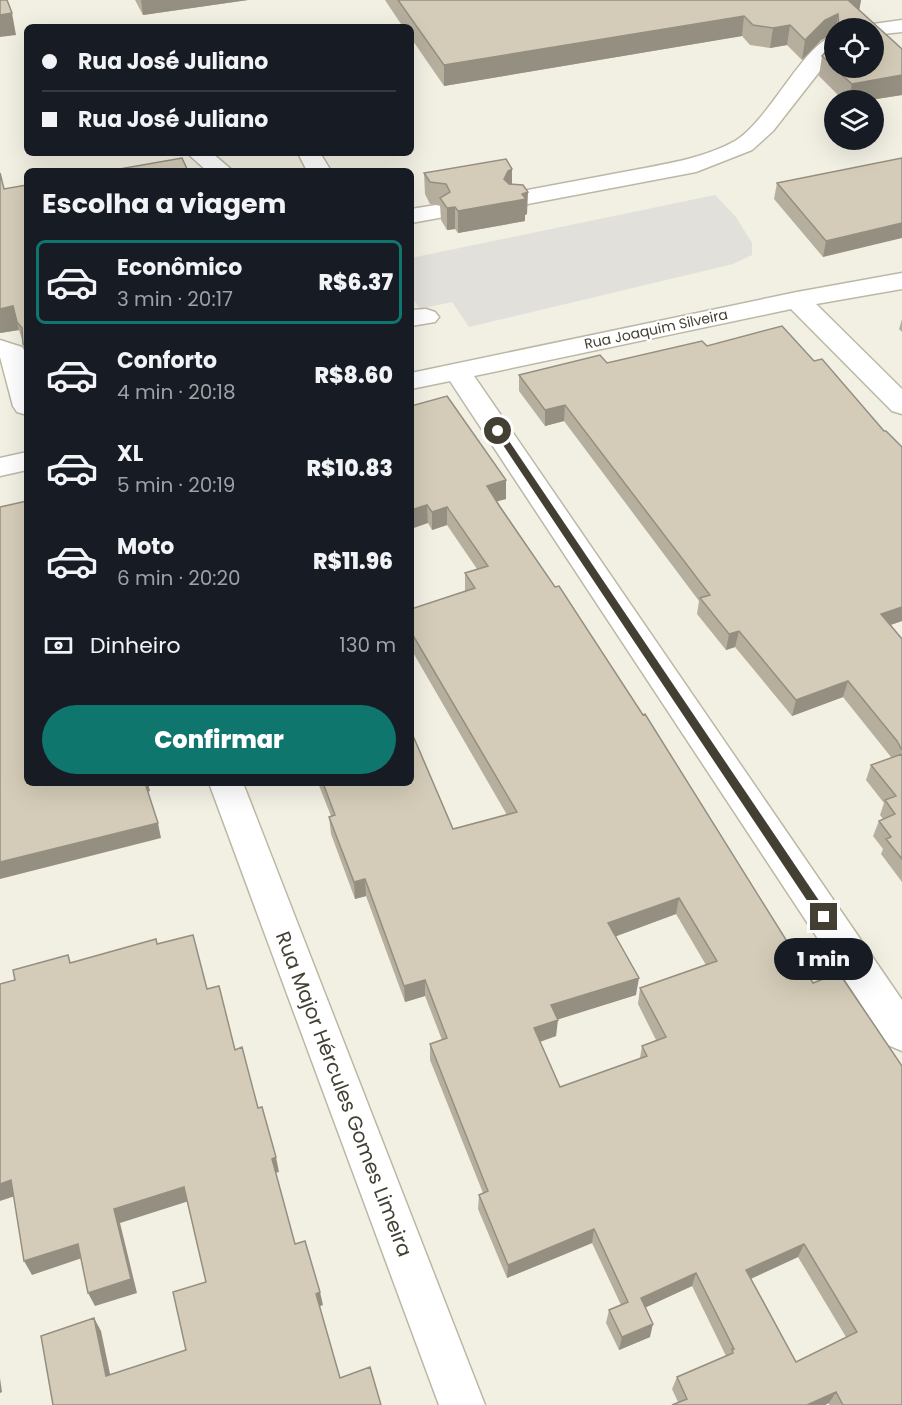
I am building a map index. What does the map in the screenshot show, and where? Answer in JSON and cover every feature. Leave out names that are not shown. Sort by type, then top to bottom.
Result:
[{"type":"street","points":[[884,28],[902,26]]},
{"type":"street","points":[[517,199],[696,165],[744,145],[765,126],[824,51]]},
{"type":"street","points":[[202,156],[217,168]]},
{"type":"street","points":[[414,216],[436,212]]},
{"type":"street","name":"Rua Joaquim Silveira","points":[[414,380],[797,300],[902,281]]},
{"type":"street","points":[[797,300],[902,405]]},
{"type":"street","points":[[0,348],[13,353],[24,394]]},
{"type":"street","points":[[458,372],[902,1033]]},
{"type":"street","points":[[0,467],[24,463]]},
{"type":"street","name":"Rua Major Hércules Gomes Limeira","points":[[227,786],[462,1405]]},
{"type":"shaded area","points":[[715,195],[736,217],[752,243],[752,255],[733,264],[469,327],[452,302],[420,309],[414,300],[414,257]]},
{"type":"building","points":[[0,0],[7,0],[12,13],[0,15]]},
{"type":"building","points":[[398,0],[848,0],[868,18],[838,18],[838,14],[824,18],[824,21],[805,40],[790,25],[773,28],[753,25],[744,16],[444,65]]},
{"type":"building","points":[[884,33],[902,49],[902,75],[852,84],[845,78],[884,78]]},
{"type":"building","points":[[182,158],[187,168],[125,168]]},
{"type":"building","points":[[902,158],[902,223],[826,241],[777,183]]},
{"type":"building","points":[[506,159],[512,169],[508,171],[504,179],[509,184],[523,185],[528,192],[522,194],[526,199],[458,211],[455,207],[447,208],[440,198],[450,192],[446,184],[430,182],[424,173]]},
{"type":"building","points":[[0,173],[4,189],[24,186],[24,344],[22,328],[17,322],[13,306],[0,309]]},
{"type":"building","points":[[782,326],[814,361],[822,359],[884,431],[902,447],[902,607],[881,614],[902,639],[902,750],[848,681],[796,700],[739,631],[729,634],[700,598],[710,595],[565,405],[545,410],[519,375],[600,355],[607,363],[702,341],[707,346]]},
{"type":"building","points":[[447,396],[506,480],[487,486],[500,507],[555,587],[559,586],[643,715],[645,714],[813,983],[839,973],[902,1066],[902,1405],[843,1405],[836,1392],[807,1405],[672,1405],[687,1399],[677,1377],[733,1353],[732,1349],[734,1349],[696,1273],[641,1298],[653,1324],[622,1337],[609,1310],[628,1302],[594,1229],[508,1265],[479,1195],[488,1191],[430,1044],[447,1038],[425,980],[404,986],[365,879],[354,882],[329,817],[335,815],[324,786],[414,786],[414,738],[453,829],[517,812],[414,637],[414,608],[475,588],[465,573],[488,566],[447,507],[432,512],[427,505],[414,509],[414,405]],"holes":[[[679,898],[717,961],[640,988],[666,1037],[642,1046],[647,1056],[560,1087],[534,1028],[558,1020],[551,1005],[639,978],[608,923]],[[804,1244],[857,1332],[796,1362],[746,1270]]]},
{"type":"building","points":[[24,502],[24,786],[146,786],[158,823],[0,862],[0,507]]},
{"type":"building","points":[[902,754],[902,859],[886,839],[891,837],[879,821],[895,814],[885,800],[896,796],[871,765]]},
{"type":"building","points":[[193,935],[207,989],[219,986],[235,1050],[242,1047],[258,1108],[262,1107],[276,1157],[272,1159],[295,1244],[305,1241],[320,1292],[316,1294],[340,1378],[370,1367],[381,1405],[53,1405],[41,1336],[94,1318],[106,1376],[186,1350],[173,1292],[206,1282],[184,1187],[114,1209],[131,1279],[88,1293],[78,1244],[24,1261],[11,1180],[0,1184],[0,984],[15,980],[13,970],[68,955],[70,963],[156,939],[157,944]]},
{"type":"route","points":[[498,431],[824,917]]}]
